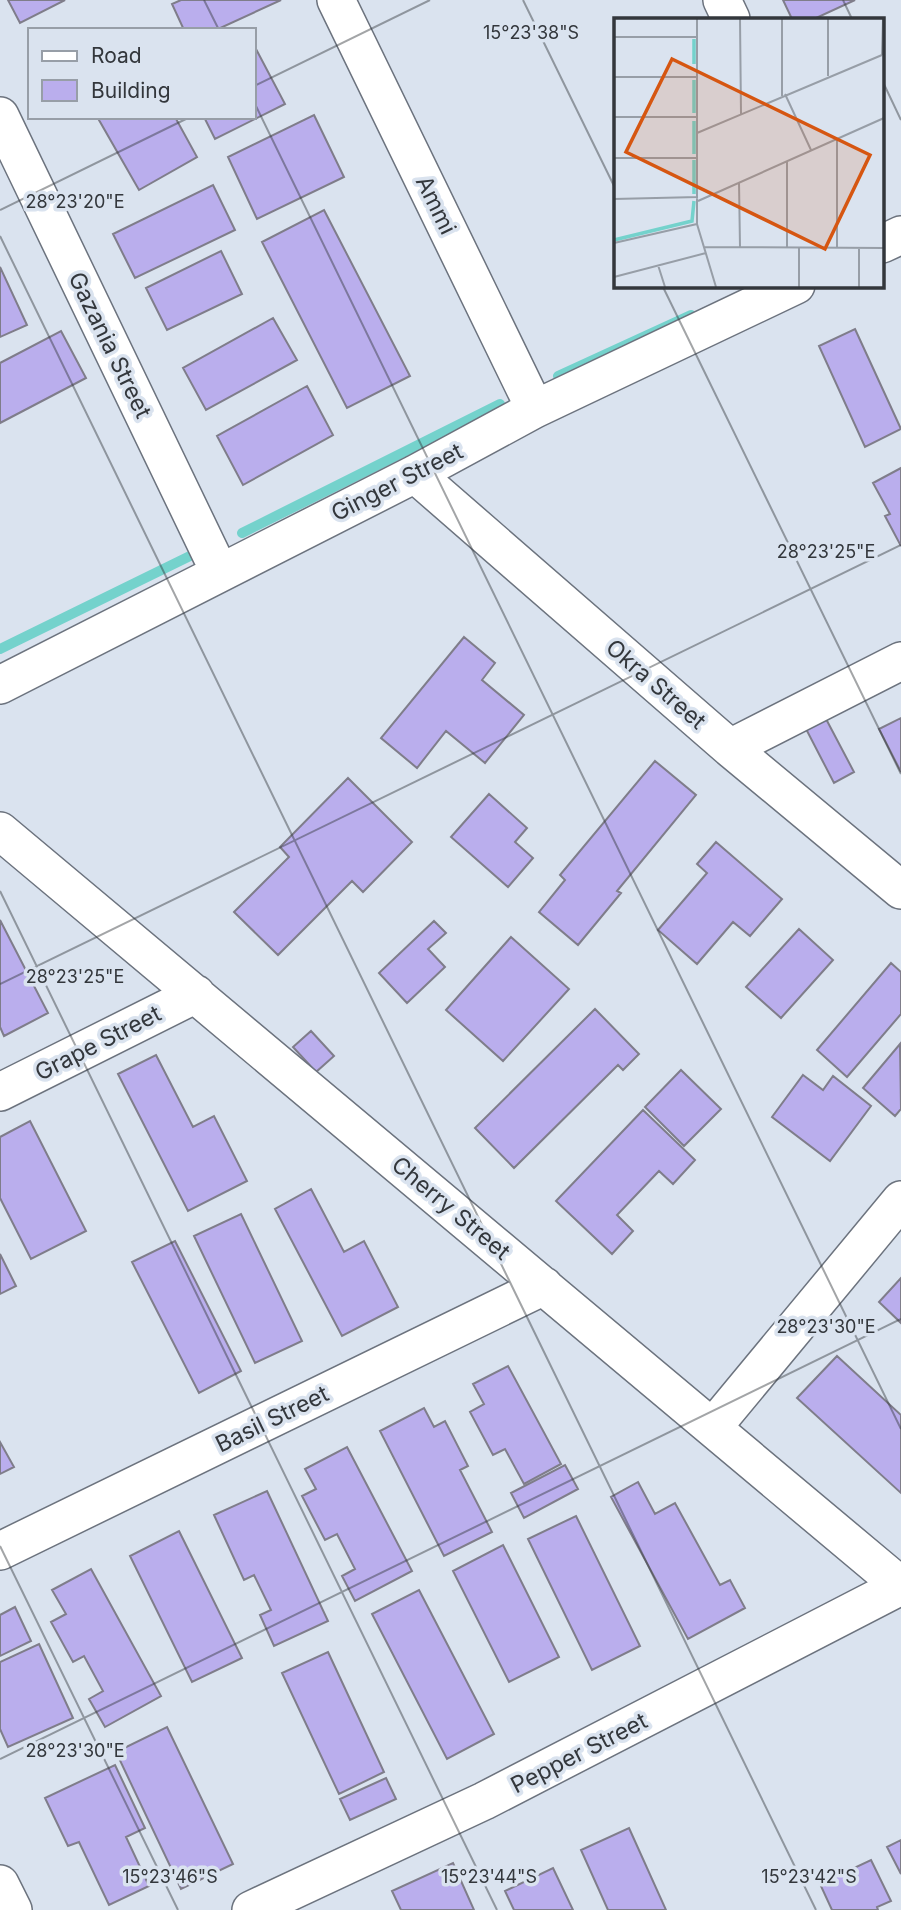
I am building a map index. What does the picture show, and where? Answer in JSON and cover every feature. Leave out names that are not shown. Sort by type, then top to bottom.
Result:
[{"type":"street","name":"Ammi","points":[[336,0],[536,409]]},
{"type":"street","points":[[722,0],[731,18]]},
{"type":"street","name":"Gazania Street","points":[[0,116],[220,573]]},
{"type":"street","points":[[884,243],[901,235]]},
{"type":"street","name":"Ginger Street","points":[[0,685],[415,474],[536,409],[792,287]]},
{"type":"street","name":"Okra Street","points":[[415,474],[730,748],[901,890]]},
{"type":"street","points":[[730,748],[901,661]]},
{"type":"street","name":"Cherry Street","points":[[0,831],[901,1586]]},
{"type":"street","name":"Grape Street","points":[[0,1092],[196,994]]},
{"type":"street","points":[[713,1427],[901,1200]]},
{"type":"street","name":"Basil Street","points":[[0,1551],[544,1286]]},
{"type":"street","name":"Pepper Street","points":[[251,1910],[484,1801],[901,1586]]},
{"type":"street","points":[[0,1884],[13,1910]]},
{"type":"building","points":[[8,0],[65,0],[20,23]]},
{"type":"building","points":[[181,0],[281,0],[220,28],[183,28],[172,4]]},
{"type":"building","points":[[783,0],[855,0],[816,18],[792,18]]},
{"type":"building","points":[[256,49],[285,104],[256,118]]},
{"type":"building","points":[[314,115],[344,177],[257,219],[228,157]]},
{"type":"building","points":[[176,119],[197,157],[139,190],[99,120]]},
{"type":"building","points":[[205,119],[255,119],[215,139]]},
{"type":"building","points":[[213,185],[235,230],[135,278],[113,234]]},
{"type":"building","points":[[324,210],[410,376],[347,408],[262,242]]},
{"type":"building","points":[[221,251],[242,294],[167,330],[146,288]]},
{"type":"building","points":[[0,267],[27,325],[0,337]]},
{"type":"building","points":[[273,318],[297,360],[206,410],[183,368]]},
{"type":"building","points":[[855,329],[901,429],[865,447],[819,346]]},
{"type":"building","points":[[61,331],[86,378],[0,423],[0,363]]},
{"type":"building","points":[[307,386],[333,435],[243,485],[217,436]]},
{"type":"building","points":[[901,468],[901,546],[885,516],[890,514],[873,483]]},
{"type":"building","points":[[464,637],[495,663],[482,680],[524,715],[485,763],[446,731],[417,768],[381,738]]},
{"type":"building","points":[[825,717],[854,772],[834,783],[805,727]]},
{"type":"building","points":[[901,718],[901,772],[879,729]]},
{"type":"building","points":[[655,761],[696,795],[617,891],[621,893],[578,945],[539,912],[565,880],[560,875]]},
{"type":"building","points":[[348,778],[412,842],[363,892],[352,881],[278,955],[234,912],[289,857],[280,847]]},
{"type":"building","points":[[489,794],[527,828],[515,842],[533,858],[508,887],[451,837]]},
{"type":"building","points":[[716,842],[782,899],[750,936],[733,922],[697,964],[658,930],[707,873],[697,864]]},
{"type":"building","points":[[0,920],[48,1013],[4,1036],[0,1027]]},
{"type":"building","points":[[434,921],[446,933],[428,949],[445,967],[407,1003],[379,973]]},
{"type":"building","points":[[799,929],[833,960],[781,1018],[746,987]]},
{"type":"building","points":[[511,937],[569,989],[503,1061],[446,1010]]},
{"type":"building","points":[[891,963],[901,972],[901,1014],[847,1077],[817,1050]]},
{"type":"building","points":[[595,1009],[639,1054],[623,1070],[618,1065],[514,1168],[475,1128]]},
{"type":"building","points":[[311,1031],[334,1056],[316,1072],[293,1047]]},
{"type":"building","points":[[900,1044],[901,1109],[895,1116],[863,1088]]},
{"type":"building","points":[[156,1055],[193,1127],[214,1116],[247,1181],[188,1211],[118,1074]]},
{"type":"building","points":[[681,1070],[721,1109],[684,1146],[645,1107]]},
{"type":"building","points":[[803,1075],[823,1090],[833,1076],[871,1106],[830,1161],[772,1117]]},
{"type":"building","points":[[643,1110],[695,1160],[673,1184],[659,1171],[617,1215],[633,1231],[612,1254],[556,1201]]},
{"type":"building","points":[[30,1121],[86,1231],[31,1259],[0,1198],[0,1137]]},
{"type":"building","points":[[311,1189],[344,1252],[364,1241],[398,1307],[342,1336],[275,1209]]},
{"type":"building","points":[[241,1214],[302,1341],[255,1363],[194,1236]]},
{"type":"building","points":[[175,1241],[241,1371],[199,1393],[132,1262]]},
{"type":"building","points":[[0,1254],[16,1286],[0,1294]]},
{"type":"building","points":[[901,1278],[901,1323],[879,1302]]},
{"type":"building","points":[[837,1356],[901,1415],[901,1493],[797,1398]]},
{"type":"building","points":[[508,1366],[561,1464],[524,1484],[505,1449],[493,1455],[470,1412],[484,1404],[473,1384]]},
{"type":"building","points":[[424,1408],[434,1427],[445,1421],[468,1466],[460,1470],[492,1532],[444,1556],[380,1431]]},
{"type":"building","points":[[0,1442],[14,1467],[0,1474]]},
{"type":"building","points":[[347,1447],[412,1571],[355,1601],[342,1576],[355,1569],[337,1534],[325,1540],[302,1496],[316,1489],[305,1469]]},
{"type":"building","points":[[565,1465],[578,1489],[524,1518],[511,1493]]},
{"type":"building","points":[[638,1482],[655,1514],[675,1503],[720,1585],[730,1580],[745,1608],[688,1639],[611,1497]]},
{"type":"building","points":[[267,1491],[328,1621],[274,1646],[260,1615],[271,1610],[254,1575],[244,1580],[214,1515]]},
{"type":"building","points":[[576,1516],[640,1646],[592,1670],[528,1539]]},
{"type":"building","points":[[179,1531],[242,1658],[192,1682],[130,1556]]},
{"type":"building","points":[[503,1545],[559,1657],[509,1682],[453,1571]]},
{"type":"building","points":[[91,1569],[161,1696],[105,1727],[89,1699],[103,1691],[84,1656],[73,1662],[51,1622],[66,1614],[52,1590]]},
{"type":"building","points":[[419,1590],[494,1734],[447,1759],[372,1614]]},
{"type":"building","points":[[15,1607],[31,1641],[0,1656],[0,1615]]},
{"type":"building","points":[[39,1644],[73,1718],[8,1747],[0,1729],[0,1662]]},
{"type":"building","points":[[328,1652],[384,1772],[339,1794],[282,1673]]},
{"type":"building","points":[[167,1727],[233,1864],[181,1889],[116,1752]]},
{"type":"building","points":[[115,1765],[145,1828],[126,1837],[149,1886],[109,1905],[79,1842],[68,1846],[45,1798]]},
{"type":"building","points":[[386,1778],[396,1799],[350,1820],[340,1799]]},
{"type":"building","points":[[629,1828],[666,1910],[608,1910],[581,1850]]},
{"type":"building","points":[[901,1840],[901,1874],[887,1847]]},
{"type":"building","points":[[871,1860],[891,1901],[877,1907],[878,1910],[832,1910],[820,1884]]},
{"type":"building","points":[[453,1863],[474,1910],[401,1910],[392,1891]]},
{"type":"building","points":[[553,1868],[573,1910],[514,1910],[505,1891]]},
{"type":"waterway","points":[[558,376],[691,315]]},
{"type":"waterway","points":[[242,533],[500,404]]},
{"type":"waterway","points":[[0,649],[192,555]]}]
